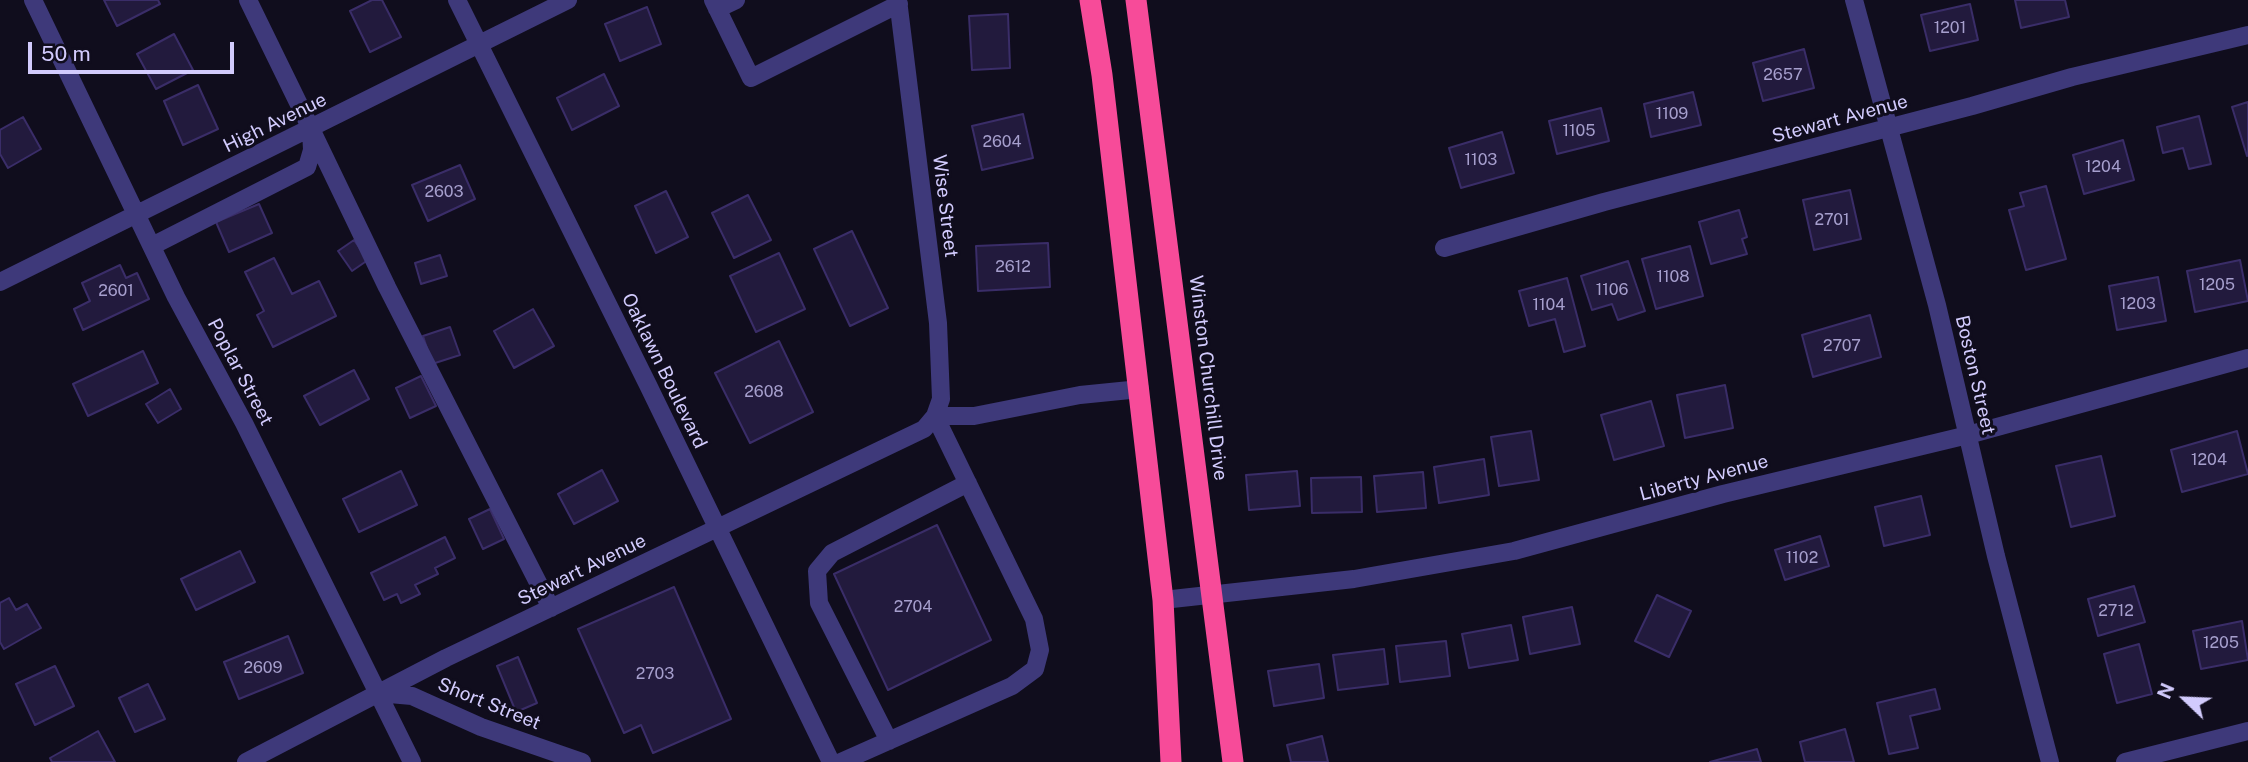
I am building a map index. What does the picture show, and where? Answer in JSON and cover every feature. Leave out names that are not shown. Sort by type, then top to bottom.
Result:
[{"type":"highway","points":[[1090,0],[1102,75],[1163,600],[1171,762]]},
{"type":"highway","name":"Winston Churchill Drive","points":[[1136,0],[1233,762]]},
{"type":"street","name":"Poplar Street","points":[[33,0],[176,297],[244,423],[412,762]]},
{"type":"street","points":[[248,0],[387,287],[551,608]]},
{"type":"street","name":"Oaklawn Boulevard","points":[[457,0],[831,762]]},
{"type":"street","name":"High Avenue","points":[[0,282],[568,0]]},
{"type":"street","points":[[736,0],[715,5],[751,78],[898,2]]},
{"type":"street","name":"Boston Street","points":[[1854,0],[1937,305],[1996,556],[2050,762]]},
{"type":"street","name":"Wise Street","points":[[898,2],[938,323],[942,399],[935,416]]},
{"type":"street","name":"Stewart Avenue","points":[[1444,248],[1604,202],[2072,77],[2248,35]]},
{"type":"street","points":[[152,246],[307,167],[312,150],[311,129]]},
{"type":"street","name":"Liberty Avenue","points":[[1163,600],[1353,579],[1514,551],[1723,494],[1968,435],[2248,358]]},
{"type":"street","points":[[841,762],[1012,686],[1035,669],[1040,650],[1034,619],[935,416],[974,416],[1080,395],[1140,388]]},
{"type":"street","name":"Stewart Avenue","points":[[246,762],[551,608],[924,429],[935,416]]},
{"type":"street","points":[[889,741],[819,603],[817,571],[832,553],[968,483]]},
{"type":"street","name":"Short Street","points":[[378,693],[412,696],[481,727],[582,762]]},
{"type":"street","points":[[2125,762],[2248,731]]},
{"type":"building","points":[[104,0],[158,0],[160,4],[117,26]]},
{"type":"building","points":[[372,0],[382,0],[401,37],[370,52],[350,11]]},
{"type":"building","points":[[2015,0],[2065,0],[2069,17],[2021,28]]},
{"type":"building","points":[[1970,4],[1978,40],[1930,51],[1921,15]]},
{"type":"building","points":[[647,7],[661,44],[620,61],[605,24]]},
{"type":"building","points":[[1008,14],[1010,68],[972,70],[969,16]]},
{"type":"building","points":[[174,34],[193,70],[156,89],[137,54]]},
{"type":"building","points":[[1804,49],[1814,88],[1763,101],[1753,63]]},
{"type":"building","points":[[604,74],[619,106],[572,130],[557,98]]},
{"type":"building","points":[[198,85],[218,129],[183,145],[164,101]]},
{"type":"building","points":[[1693,92],[1701,125],[1651,137],[1644,104]]},
{"type":"building","points":[[2248,102],[2248,155],[2247,156],[2232,107]]},
{"type":"building","points":[[1601,108],[1609,141],[1557,154],[1549,121]]},
{"type":"building","points":[[1023,114],[1033,158],[982,170],[972,126]]},
{"type":"building","points":[[2199,116],[2211,164],[2189,169],[2183,148],[2163,153],[2157,127]]},
{"type":"building","points":[[23,117],[41,149],[8,168],[0,154],[0,130]]},
{"type":"building","points":[[1502,132],[1514,173],[1461,188],[1449,148]]},
{"type":"building","points":[[2123,140],[2134,180],[2084,194],[2073,155]]},
{"type":"building","points":[[460,165],[475,199],[428,221],[412,185]]},
{"type":"building","points":[[2046,186],[2066,259],[2026,270],[2009,210],[2024,206],[2020,193]]},
{"type":"building","points":[[1850,190],[1861,239],[1814,250],[1803,200]]},
{"type":"building","points":[[666,191],[688,237],[656,253],[635,206]]},
{"type":"building","points":[[748,195],[771,240],[734,258],[712,213]]},
{"type":"building","points":[[259,204],[272,233],[229,252],[216,222]]},
{"type":"building","points":[[1739,210],[1747,237],[1742,239],[1747,254],[1711,264],[1699,222]]},
{"type":"building","points":[[852,231],[888,308],[850,326],[814,249]]},
{"type":"building","points":[[354,240],[368,260],[352,271],[338,251]]},
{"type":"building","points":[[1048,243],[1050,287],[978,291],[976,246]]},
{"type":"building","points":[[1690,246],[1703,296],[1656,309],[1642,259]]},
{"type":"building","points":[[779,253],[805,309],[756,332],[730,276]]},
{"type":"building","points":[[440,255],[447,276],[421,284],[415,263]]},
{"type":"building","points":[[274,258],[292,294],[319,281],[336,316],[273,347],[257,315],[264,311],[245,272]]},
{"type":"building","points":[[2240,260],[2248,301],[2195,312],[2187,271]]},
{"type":"building","points":[[1628,261],[1645,311],[1618,320],[1612,304],[1592,310],[1581,276]]},
{"type":"building","points":[[120,265],[126,278],[137,273],[149,299],[83,330],[74,309],[90,301],[82,283]]},
{"type":"building","points":[[2158,277],[2166,321],[2117,330],[2109,286]]},
{"type":"building","points":[[1567,278],[1585,346],[1564,352],[1555,319],[1529,326],[1519,291]]},
{"type":"building","points":[[533,309],[554,346],[514,368],[494,331]]},
{"type":"building","points":[[1870,315],[1881,357],[1813,377],[1802,335]]},
{"type":"building","points":[[450,327],[460,355],[432,364],[423,336]]},
{"type":"building","points":[[779,341],[813,412],[750,443],[715,373]]},
{"type":"building","points":[[143,351],[158,383],[88,416],[73,384]]},
{"type":"building","points":[[354,370],[369,399],[320,425],[304,396]]},
{"type":"building","points":[[421,376],[436,406],[410,418],[396,388]]},
{"type":"building","points":[[1725,385],[1733,428],[1685,438],[1677,395]]},
{"type":"building","points":[[170,389],[181,409],[158,423],[146,404]]},
{"type":"building","points":[[1651,401],[1664,446],[1614,460],[1601,415]]},
{"type":"building","points":[[1531,431],[1539,480],[1499,486],[1491,437]]},
{"type":"building","points":[[2237,431],[2248,474],[2182,492],[2171,450]]},
{"type":"building","points":[[2101,456],[2115,516],[2071,527],[2056,466]]},
{"type":"building","points":[[1484,459],[1489,495],[1439,503],[1434,467]]},
{"type":"building","points":[[602,470],[618,501],[574,524],[558,494]]},
{"type":"building","points":[[401,471],[417,505],[359,532],[343,499]]},
{"type":"building","points":[[1297,471],[1300,506],[1249,510],[1246,475]]},
{"type":"building","points":[[1423,472],[1426,508],[1377,512],[1374,476]]},
{"type":"building","points":[[1361,477],[1362,512],[1312,513],[1311,478]]},
{"type":"building","points":[[1921,496],[1930,535],[1884,546],[1875,507]]},
{"type":"building","points":[[490,509],[504,539],[483,549],[469,519]]},
{"type":"building","points":[[937,525],[991,640],[888,690],[834,574]]},
{"type":"building","points":[[1820,536],[1829,566],[1785,580],[1775,550]]},
{"type":"building","points":[[445,537],[455,558],[435,568],[438,574],[415,585],[420,594],[401,603],[397,594],[384,600],[371,573]]},
{"type":"building","points":[[240,551],[255,582],[196,610],[181,579]]},
{"type":"building","points":[[2134,586],[2145,622],[2098,636],[2088,599]]},
{"type":"building","points":[[674,587],[731,719],[653,753],[641,725],[624,733],[578,629]]},
{"type":"building","points":[[1657,595],[1691,611],[1669,657],[1635,641]]},
{"type":"building","points":[[9,598],[16,610],[27,604],[41,628],[4,649],[0,642],[0,603]]},
{"type":"building","points":[[1572,607],[1580,644],[1530,654],[1523,617]]},
{"type":"building","points":[[2242,621],[2248,660],[2201,669],[2193,631]]},
{"type":"building","points":[[1511,625],[1518,660],[1469,668],[1462,634]]},
{"type":"building","points":[[288,636],[303,673],[239,699],[224,662]]},
{"type":"building","points":[[1446,641],[1450,676],[1400,682],[1396,646]]},
{"type":"building","points":[[2139,644],[2152,694],[2117,703],[2104,654]]},
{"type":"building","points":[[1384,649],[1388,684],[1338,690],[1333,655]]},
{"type":"building","points":[[518,657],[537,703],[516,712],[497,666]]},
{"type":"building","points":[[1319,664],[1324,698],[1274,706],[1268,671]]},
{"type":"building","points":[[55,666],[74,706],[35,725],[16,684]]},
{"type":"building","points":[[148,684],[165,719],[135,732],[119,698]]},
{"type":"building","points":[[1935,689],[1940,709],[1910,716],[1918,748],[1889,754],[1877,703]]},
{"type":"building","points":[[1845,729],[1854,762],[1805,762],[1800,742]]},
{"type":"building","points":[[98,731],[115,762],[52,762],[50,758]]},
{"type":"building","points":[[1322,736],[1328,762],[1291,762],[1287,745]]},
{"type":"building","points":[[1757,749],[1761,762],[1710,762]]}]
